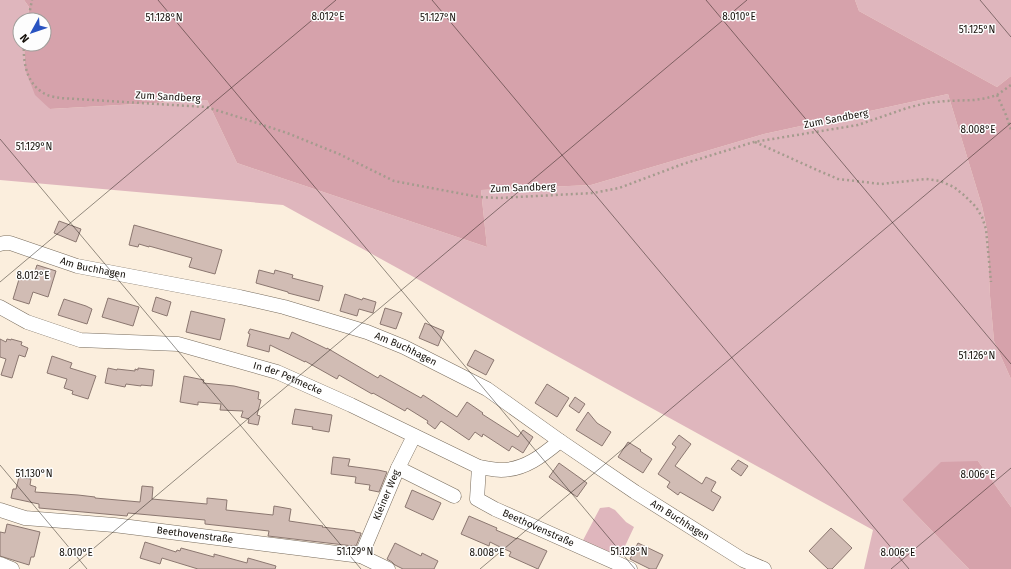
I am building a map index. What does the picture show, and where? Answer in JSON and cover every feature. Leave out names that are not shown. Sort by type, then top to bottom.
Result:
[{"type":"street","name":"Am Buchhagen","points":[[0,244],[10,243],[77,266],[240,297],[291,310],[367,332],[404,347],[487,389],[635,492],[736,556],[764,569]]},
{"type":"street","name":"In der Petmecke","points":[[0,307],[27,322],[80,340],[178,344],[277,372],[351,404],[479,467],[501,470],[519,468],[547,452],[560,441]]},
{"type":"street","name":"Kleiner Weg","points":[[361,556],[398,468],[414,436]]},
{"type":"street","name":"Beethovenstraße","points":[[479,467],[477,499],[613,565],[630,569]]},
{"type":"street","points":[[398,468],[454,496]]},
{"type":"street","name":"Beethovenstraße","points":[[0,510],[25,518],[114,525],[361,556],[388,569]]},
{"type":"street","points":[[0,564],[12,569]]},
{"type":"path","points":[[30,12],[32,0]]},
{"type":"path","name":"Zum Sandberg","points":[[24,52],[26,69],[31,81],[42,92],[49,95],[60,98],[206,107],[248,120],[339,154],[394,181],[479,197],[499,198],[585,194],[619,188],[683,164],[754,142],[858,125],[926,103],[974,100],[997,95],[1011,85]]},
{"type":"path","points":[[997,95],[1011,130]]},
{"type":"path","points":[[754,142],[838,178],[880,184],[926,179],[940,181],[954,187],[966,196],[976,207],[982,217],[986,229],[991,282]]},
{"type":"shaded area","points":[[0,0],[24,0],[29,7],[29,12],[12,12],[12,52],[24,52],[25,69],[50,109],[207,100],[237,163],[487,247],[481,190],[591,185],[764,134],[948,94],[982,206],[987,230],[994,341],[1011,379],[1011,507],[978,461],[902,500],[969,569],[864,569],[873,530],[283,205],[0,180]]},
{"type":"shaded area","points":[[24,0],[855,0],[859,11],[997,87],[1011,76],[1011,379],[994,341],[987,230],[982,206],[948,94],[764,134],[591,185],[481,190],[487,247],[237,163],[207,100],[50,109],[35,95],[25,69],[24,52],[52,52],[52,12],[29,12],[29,7]]},
{"type":"shaded area","points":[[855,0],[1011,0],[1011,76],[997,87],[859,11]]},
{"type":"shaded area","points":[[978,461],[1011,507],[1011,569],[969,569],[902,500],[941,462]]},
{"type":"shaded area","points":[[609,507],[615,510],[626,522],[634,527],[618,561],[581,544],[600,508]]},
{"type":"building","points":[[59,221],[81,229],[76,242],[54,233]]},
{"type":"building","points":[[134,225],[222,250],[215,274],[189,267],[192,258],[149,246],[139,244],[138,247],[129,245]]},
{"type":"building","points":[[37,265],[56,271],[48,297],[33,292],[29,304],[13,299],[20,276],[32,280]]},
{"type":"building","points":[[259,270],[274,274],[275,270],[293,275],[292,278],[323,286],[319,301],[256,283]]},
{"type":"building","points":[[345,294],[362,300],[363,298],[376,302],[373,313],[359,309],[357,316],[340,311]]},
{"type":"building","points":[[156,297],[171,302],[167,316],[152,311]]},
{"type":"building","points":[[108,298],[139,307],[133,326],[102,317]]},
{"type":"building","points":[[64,299],[92,309],[87,324],[58,315]]},
{"type":"building","points":[[385,308],[402,313],[396,329],[380,324]]},
{"type":"building","points":[[191,311],[225,319],[220,340],[186,332]]},
{"type":"building","points":[[425,323],[444,331],[438,346],[419,338]]},
{"type":"building","points":[[250,329],[289,339],[292,332],[327,348],[378,378],[380,375],[421,398],[423,395],[457,417],[467,402],[483,413],[482,414],[518,437],[523,430],[533,437],[523,453],[512,446],[509,451],[483,434],[482,437],[475,432],[469,440],[441,421],[435,429],[427,423],[428,421],[407,408],[405,411],[339,375],[337,379],[305,361],[270,345],[269,352],[247,346],[250,334],[248,333]]},
{"type":"building","points":[[0,339],[6,342],[7,339],[11,339],[22,342],[21,345],[28,348],[25,357],[19,355],[12,378],[1,375],[6,359],[0,357]]},
{"type":"building","points":[[475,350],[494,360],[486,375],[467,365]]},
{"type":"building","points":[[52,356],[72,363],[70,368],[96,376],[88,399],[72,394],[73,391],[64,388],[67,379],[47,373]]},
{"type":"building","points":[[108,368],[135,371],[135,369],[138,370],[138,368],[154,370],[152,386],[126,384],[125,387],[105,383]]},
{"type":"building","points":[[184,376],[204,380],[203,383],[234,386],[259,392],[258,399],[261,400],[257,415],[260,416],[258,425],[248,423],[249,419],[241,417],[243,411],[220,410],[221,404],[198,402],[198,405],[180,402]]},
{"type":"building","points":[[547,384],[569,398],[557,417],[535,403]]},
{"type":"building","points":[[575,397],[585,404],[579,413],[569,406]]},
{"type":"building","points":[[295,409],[332,415],[329,432],[312,429],[313,427],[292,424]]},
{"type":"building","points":[[588,412],[597,423],[611,432],[602,446],[576,430]]},
{"type":"building","points":[[679,435],[691,444],[675,466],[702,484],[706,477],[716,482],[711,491],[721,497],[713,511],[680,492],[678,495],[667,487],[670,482],[658,474],[676,447],[672,444]]},
{"type":"building","points":[[628,442],[652,459],[643,473],[618,457]]},
{"type":"building","points":[[333,457],[350,459],[348,466],[387,472],[379,492],[369,490],[370,485],[355,483],[356,477],[331,474]]},
{"type":"building","points":[[738,460],[748,466],[741,476],[731,469]]},
{"type":"building","points":[[559,463],[587,483],[577,497],[549,477]]},
{"type":"building","points":[[19,477],[31,479],[30,485],[36,487],[35,492],[140,502],[142,486],[153,487],[152,499],[207,504],[207,498],[227,500],[226,510],[273,515],[274,506],[291,509],[289,521],[355,531],[361,534],[356,546],[353,546],[268,536],[269,531],[205,524],[205,520],[128,513],[127,516],[39,508],[39,504],[11,498],[13,489],[16,489]]},
{"type":"building","points":[[412,490],[441,503],[433,520],[405,507]]},
{"type":"building","points":[[469,516],[497,528],[496,530],[547,551],[538,569],[509,556],[511,552],[490,542],[489,546],[461,534]]},
{"type":"building","points":[[7,524],[40,532],[34,557],[31,557],[29,565],[0,556],[0,532],[5,533]]},
{"type":"building","points":[[831,528],[852,548],[832,569],[828,569],[809,551]]},
{"type":"building","points":[[145,542],[176,552],[177,550],[180,551],[181,548],[214,557],[214,554],[247,563],[248,558],[276,566],[275,569],[198,569],[162,558],[160,564],[140,558]]},
{"type":"building","points":[[395,543],[421,556],[422,553],[438,561],[434,569],[403,569],[395,565],[387,559]]},
{"type":"building","points":[[638,543],[663,555],[656,569],[650,569],[630,559]]}]
